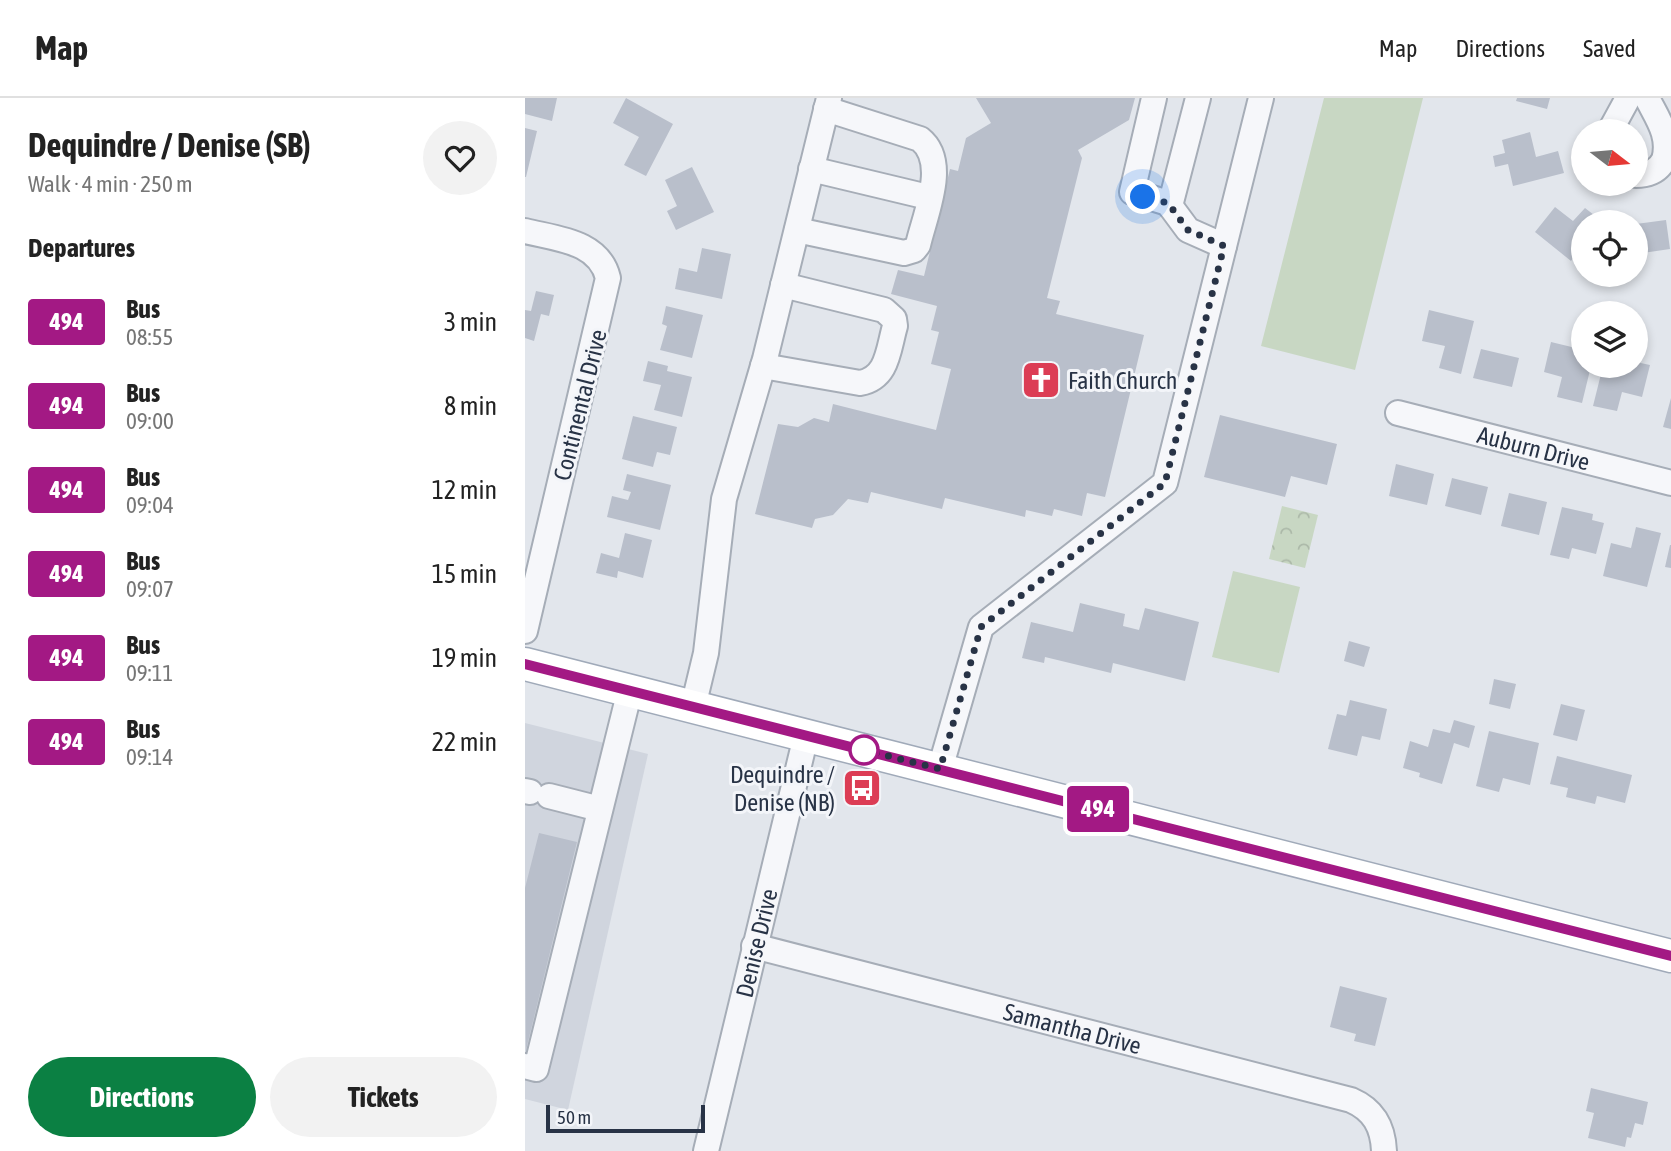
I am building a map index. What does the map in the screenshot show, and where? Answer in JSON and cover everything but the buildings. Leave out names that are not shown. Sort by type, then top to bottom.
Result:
[{"type":"main road","points":[[525,664],[1671,956]]},
{"type":"street","points":[[1154,98],[1132,192],[1170,206],[1188,230],[1224,246]]},
{"type":"street","points":[[1170,206],[1198,98]]},
{"type":"street","points":[[940,769],[981,627],[1165,483],[1261,98]]},
{"type":"street","points":[[1617,119],[1628,98]]},
{"type":"street","points":[[1647,98],[1666,129],[1670,143],[1661,166],[1649,173]]},
{"type":"street","points":[[693,707],[706,653],[725,499],[763,366],[827,104],[920,139],[927,145],[933,156],[935,169],[918,245],[914,250],[904,253],[797,230]]},
{"type":"street","points":[[811,169],[928,198]]},
{"type":"street","name":"Continental Drive","points":[[525,231],[593,251],[602,260],[608,278],[525,631]]},
{"type":"street","points":[[763,366],[860,383],[872,381],[882,373],[895,326],[894,320],[884,310],[783,285]]},
{"type":"street","name":"Auburn Drive","points":[[1398,413],[1671,483]]},
{"type":"street","points":[[525,1066],[536,1069],[630,690]]},
{"type":"street","name":"Denise Drive","points":[[706,1151],[806,736]]},
{"type":"street","points":[[535,793],[600,809]]},
{"type":"street","name":"Samantha Drive","points":[[754,946],[1351,1100],[1370,1112],[1381,1126],[1384,1151]]},
{"type":"shaded area","points":[[525,723],[648,754],[568,1110],[525,1099]]},
{"type":"green space","points":[[1324,98],[1423,98],[1355,370],[1261,346]]},
{"type":"green space","points":[[1282,506],[1318,515],[1305,568],[1269,559]]},
{"type":"green space","points":[[1233,571],[1300,587],[1279,673],[1212,657]]},
{"type":"bus line","name":"494","points":[[525,664],[1671,956]]},
{"type":"place","name":"Faith Church","points":[[1041,380]]},
{"type":"place","name":"Dequindre / Denise (NB)","points":[[862,788]]},
{"type":"route","points":[[864,750],[940,769],[981,627],[1165,483],[1224,246],[1188,230],[1168,203],[1143,197]]}]
